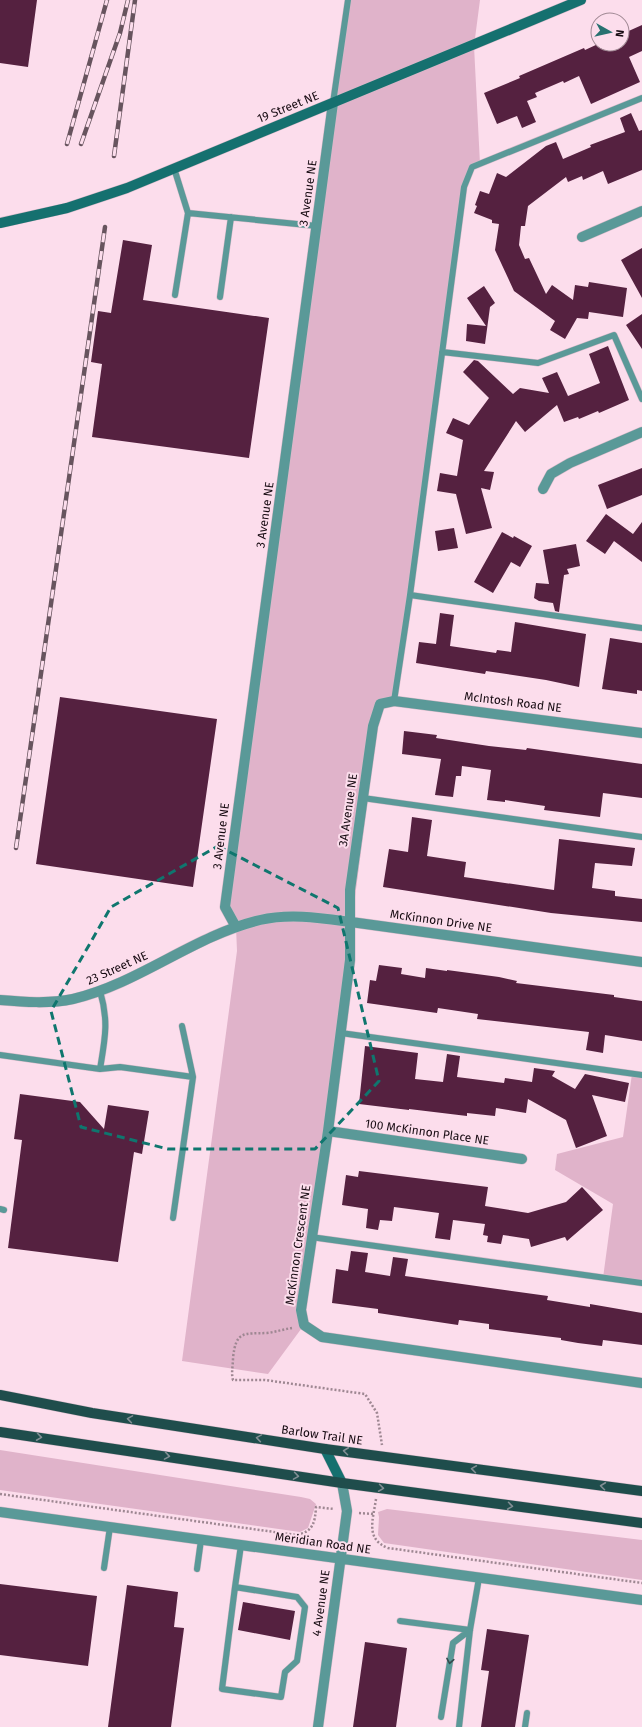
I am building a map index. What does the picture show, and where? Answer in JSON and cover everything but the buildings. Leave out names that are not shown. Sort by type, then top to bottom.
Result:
[{"type":"main road","name":"Barlow Trail NE","points":[[0,1395],[92,1413],[325,1449],[642,1491]]},
{"type":"main road","points":[[0,1432],[342,1483],[642,1523]]},
{"type":"street","name":"19 Street NE","points":[[0,223],[67,208],[127,188],[581,0]]},
{"type":"street","name":"3 Avenue NE","points":[[236,927],[225,907],[333,103]]},
{"type":"street","points":[[582,236],[642,210]]},
{"type":"street","points":[[543,489],[551,474],[570,463],[642,432]]},
{"type":"street","name":"McIntosh Road NE","points":[[380,704],[394,700],[642,733]]},
{"type":"street","name":"3A Avenue NE","points":[[351,922],[350,890],[373,726],[380,704]]},
{"type":"street","name":"McKinnon Drive NE","points":[[236,927],[261,920],[307,916],[642,962]]},
{"type":"street","name":"McKinnon Crescent NE","points":[[304,1325],[301,1310],[328,1131],[350,960],[351,922]]},
{"type":"street","name":"23 Street NE","points":[[0,1000],[43,1002],[71,1000],[128,980],[206,938],[236,927]]},
{"type":"street","name":"100 McKinnon Place NE","points":[[328,1131],[522,1159]]},
{"type":"street","points":[[304,1325],[322,1337],[346,1342],[642,1383]]},
{"type":"street","points":[[325,1449],[342,1483]]},
{"type":"street","name":"4 Avenue NE","points":[[318,1727],[347,1511],[342,1483]]},
{"type":"street","name":"Meridian Road NE","points":[[0,1512],[642,1600]]},
{"type":"lane","points":[[333,103],[348,0]]},
{"type":"lane","points":[[394,700],[410,595],[464,187],[472,167],[642,98]]},
{"type":"lane","points":[[174,168],[188,213],[175,295]]},
{"type":"lane","points":[[188,213],[317,226]]},
{"type":"lane","points":[[220,297],[231,217]]},
{"type":"lane","points":[[442,352],[538,363],[614,335],[642,399]]},
{"type":"lane","points":[[410,595],[642,628]]},
{"type":"lane","points":[[363,798],[642,837]]},
{"type":"lane","points":[[100,991],[106,1009],[100,1069]]},
{"type":"lane","points":[[173,1218],[193,1077],[182,1026]]},
{"type":"lane","points":[[340,1033],[642,1075]]},
{"type":"lane","points":[[0,1055],[100,1069],[120,1067],[193,1077]]},
{"type":"lane","points":[[311,1237],[642,1283]]},
{"type":"lane","points":[[104,1568],[110,1527]]},
{"type":"lane","points":[[197,1570],[201,1540]]},
{"type":"lane","points":[[235,1587],[297,1597],[305,1607],[297,1661],[284,1672],[281,1697],[222,1689],[235,1587],[241,1545]]},
{"type":"lane","points":[[459,1727],[470,1630],[479,1578]]},
{"type":"lane","points":[[400,1621],[470,1630]]},
{"type":"lane","points":[[441,1717],[453,1643],[470,1630]]},
{"type":"lane","points":[[525,1727],[527,1713]]},
{"type":"path","points":[[304,1325],[271,1333],[248,1333],[240,1337],[236,1342],[234,1353],[232,1374],[233,1380],[265,1380],[365,1394],[378,1413],[383,1456]]},
{"type":"path","points":[[378,1488],[374,1514],[373,1537],[378,1544],[388,1548],[642,1583]]},
{"type":"path","points":[[0,1494],[296,1535],[304,1534],[312,1529],[315,1520],[316,1507],[374,1514]]},
{"type":"highlighted area","points":[[218,846],[338,908],[379,1081],[315,1149],[168,1149],[81,1127],[51,1011],[111,907]]},
{"type":"shaded area","points":[[349,0],[480,0],[474,46],[480,164],[472,167],[464,187],[394,700],[380,704],[311,1237],[304,1325],[268,1374],[182,1361],[237,951],[236,927],[225,907]]},
{"type":"shaded area","points":[[632,1074],[642,1075],[642,1283],[603,1278],[613,1204],[555,1170],[557,1154],[623,1137]]},
{"type":"shaded area","points":[[0,1450],[301,1497],[310,1499],[316,1504],[308,1528],[300,1532],[0,1490]]},
{"type":"shaded area","points":[[387,1509],[642,1540],[642,1580],[384,1543],[378,1535],[378,1512]]},
{"type":"railway","points":[[67,144],[107,0]]},
{"type":"railway","points":[[81,144],[120,33],[128,0]]},
{"type":"railway","points":[[114,156],[135,0]]},
{"type":"railway","points":[[16,848],[105,227]]}]
